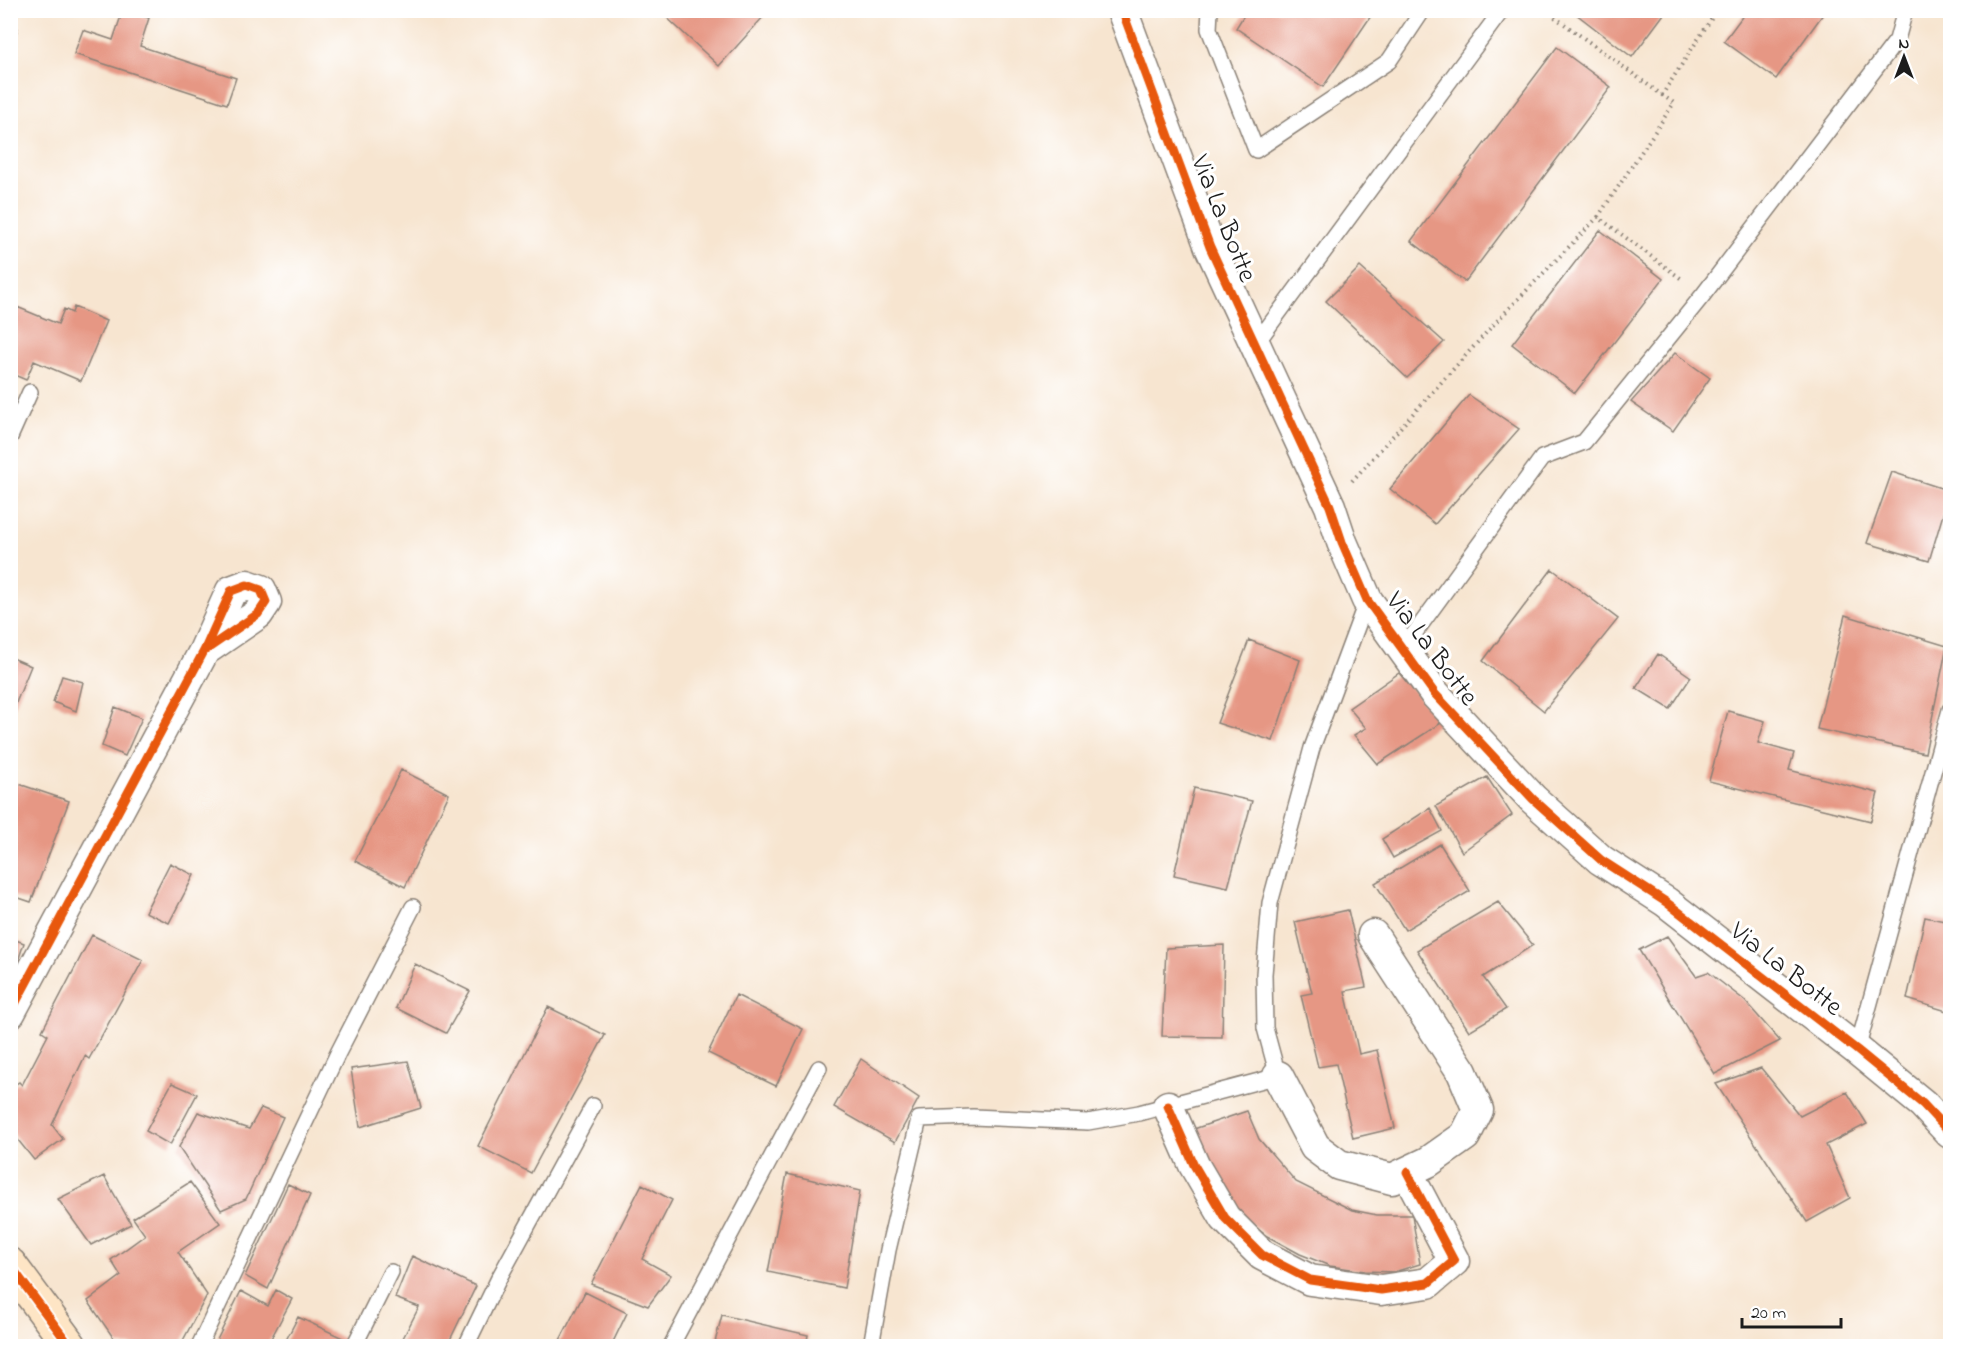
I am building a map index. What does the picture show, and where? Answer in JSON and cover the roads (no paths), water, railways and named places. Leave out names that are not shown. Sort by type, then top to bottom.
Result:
[{"type":"street","name":"Via La Botte","points":[[1122,10],[1210,247],[1330,506],[1342,542],[1367,600],[1435,694],[1516,781],[1601,860],[1666,902],[1857,1050],[1923,1104],[1950,1133]]},
{"type":"street","points":[[10,1013],[204,651]]},
{"type":"street","points":[[1278,1076],[1315,1147],[1339,1165],[1392,1179],[1428,1162],[1465,1136],[1478,1110],[1462,1072],[1373,935]]},
{"type":"street","points":[[1168,1106],[1194,1165],[1225,1218],[1262,1255],[1310,1280],[1381,1290],[1428,1283],[1454,1261],[1407,1172]]},
{"type":"street","points":[[10,1265],[70,1347]]},
{"type":"lane","points":[[1210,10],[1209,29],[1256,150],[1389,61],[1423,10]]},
{"type":"lane","points":[[1255,345],[1502,10]]},
{"type":"lane","points":[[1403,649],[1542,458],[1584,442],[1703,295],[1897,40],[1905,10]]},
{"type":"lane","points":[[10,437],[30,392]]},
{"type":"lane","points":[[871,1347],[888,1250],[919,1119],[973,1116],[1088,1122],[1168,1106],[1278,1076],[1265,1028],[1264,974],[1270,903],[1312,748],[1367,600]]},
{"type":"lane","points":[[1857,1050],[1950,710]]},
{"type":"lane","points":[[199,1347],[338,1053],[412,907]]},
{"type":"lane","points":[[671,1347],[819,1068]]},
{"type":"lane","points":[[466,1347],[499,1278],[593,1106]]},
{"type":"lane","points":[[354,1347],[391,1272]]}]
